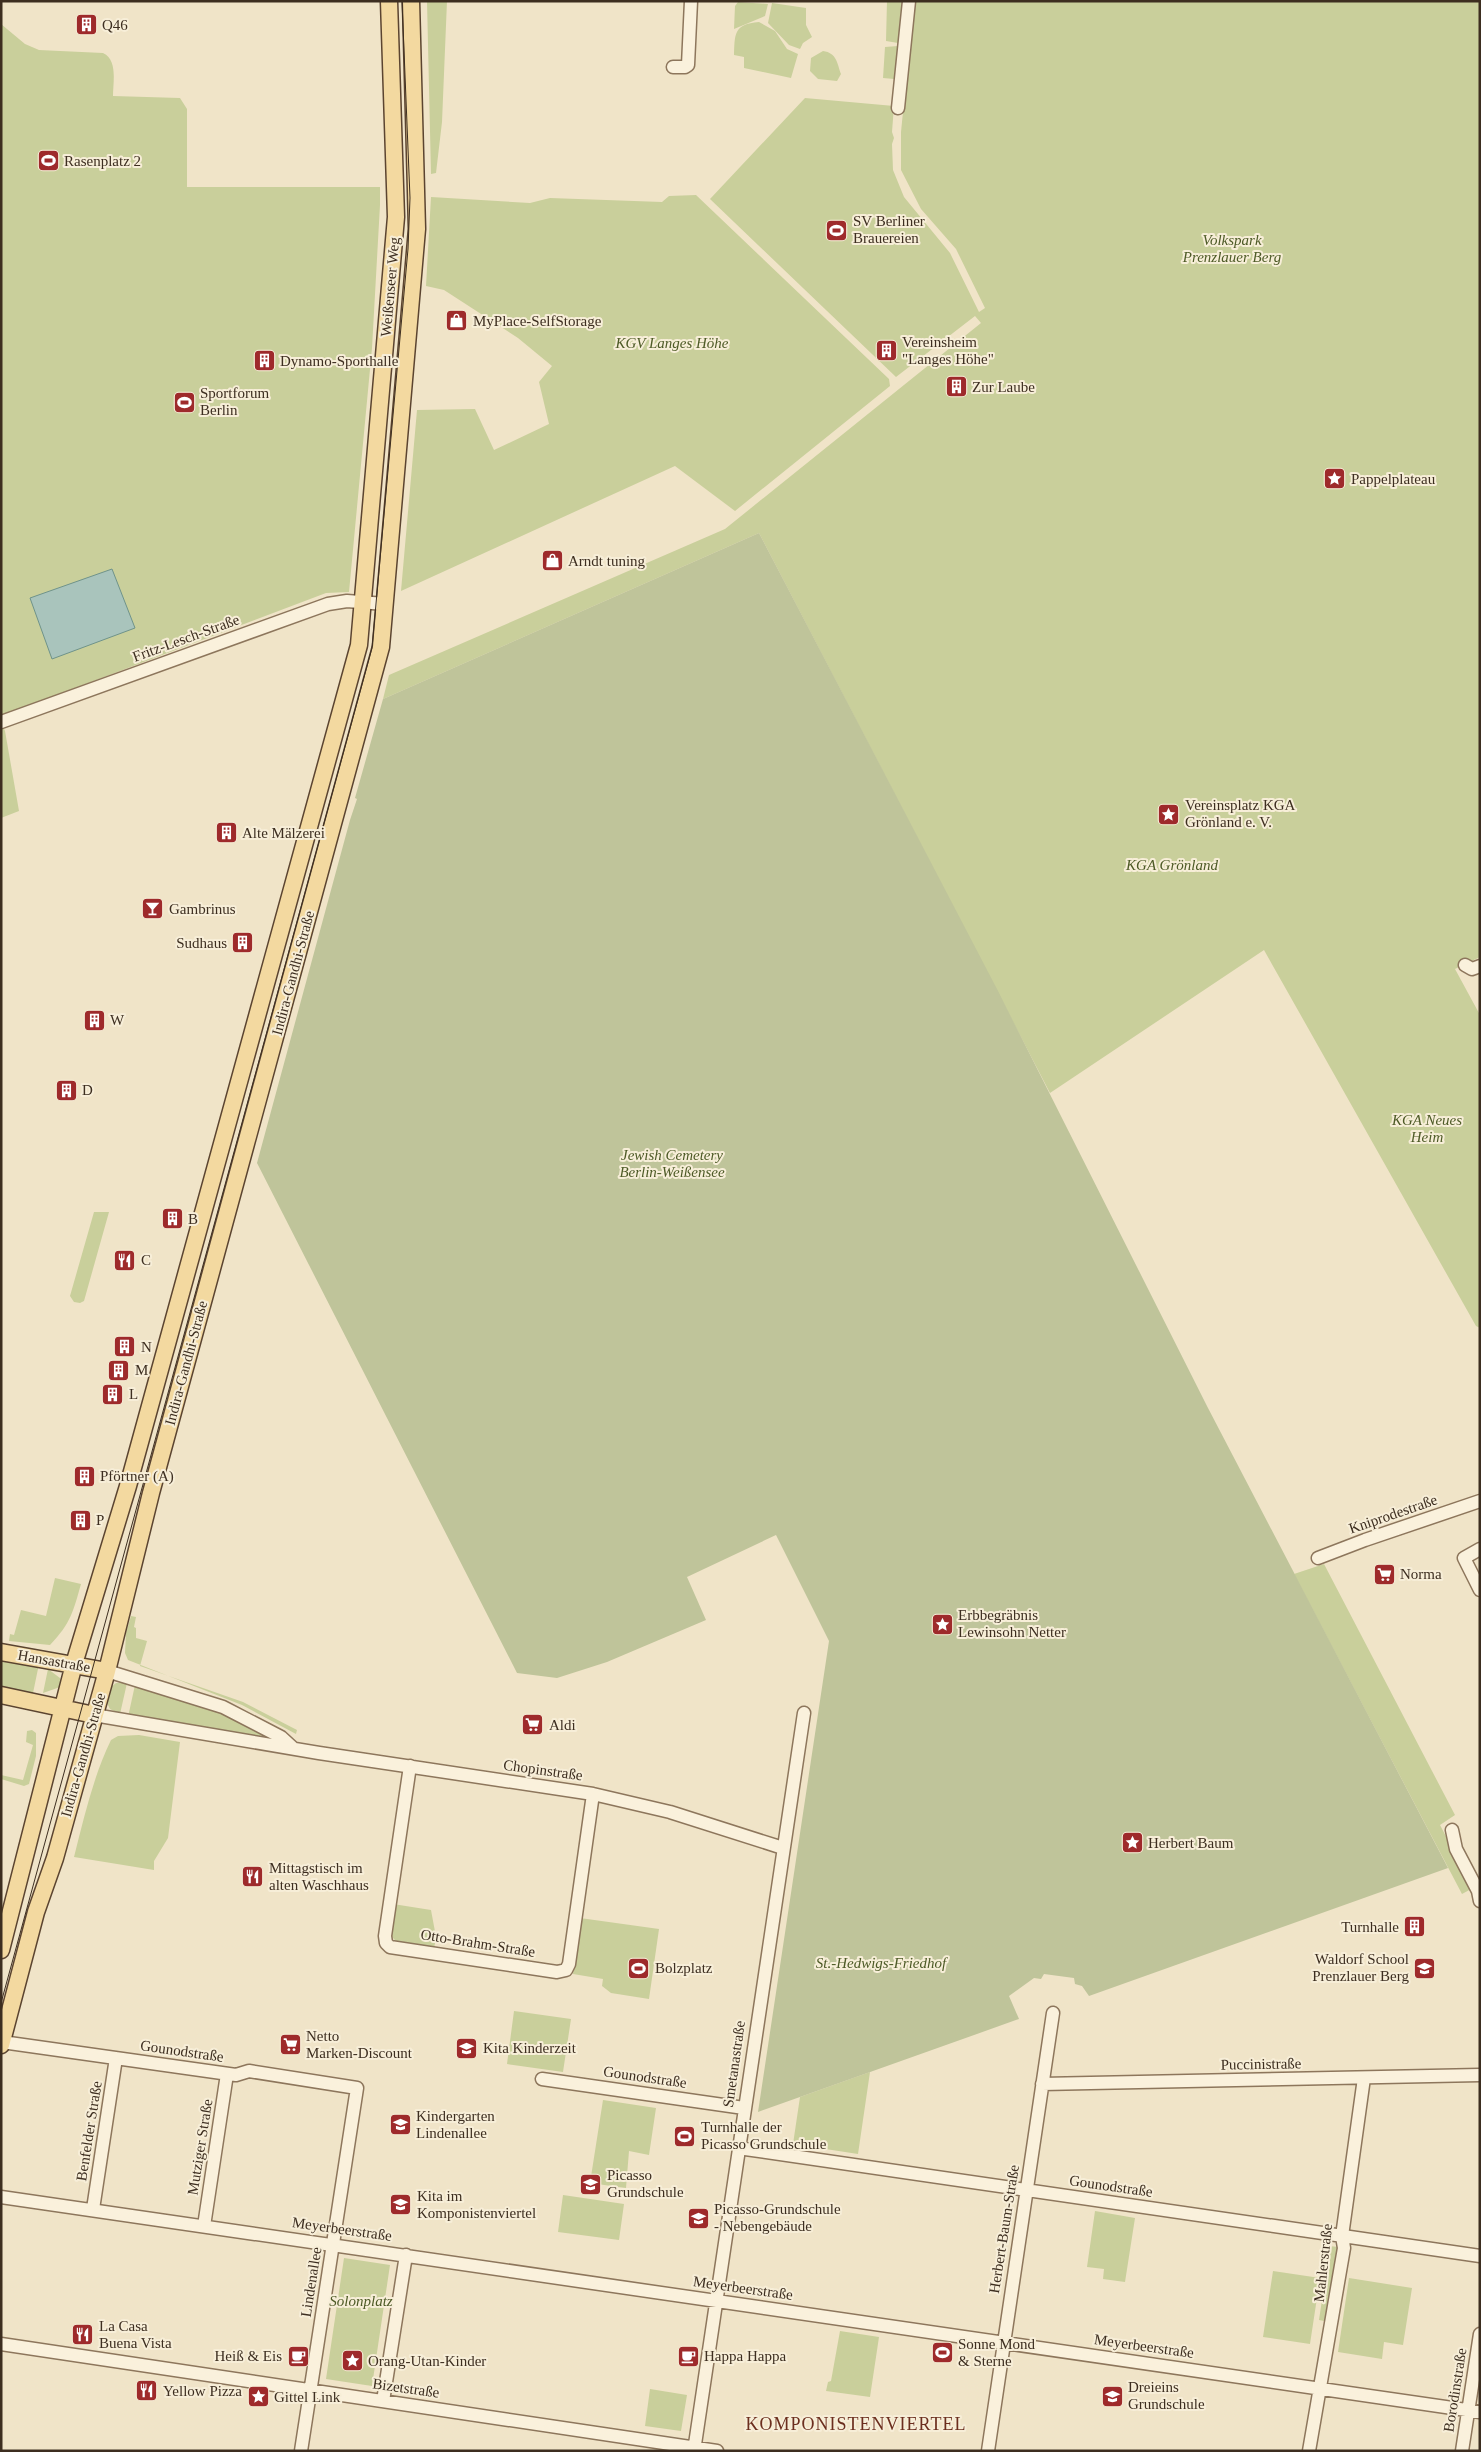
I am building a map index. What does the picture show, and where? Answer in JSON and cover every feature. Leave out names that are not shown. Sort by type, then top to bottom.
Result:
[{"type":"main road","name":"Weißenseer Weg","points":[[347,691],[360,645],[394,249],[396,191],[388,1]]},
{"type":"main road","name":"Weißenseer Weg","points":[[373,682],[381,647],[416,249],[417,182],[411,1]]},
{"type":"main road","points":[[394,249],[416,249]]},
{"type":"main road","points":[[378,442],[400,443]]},
{"type":"main road","name":"Indira-Gandhi-Straße","points":[[2,2043],[36,1912],[55,1858],[107,1670],[151,1492],[373,682]]},
{"type":"main road","name":"Indira-Gandhi-Straße","points":[[1,1950],[74,1664],[128,1486],[347,691]]},
{"type":"main road","points":[[128,1486],[151,1492]]},
{"type":"main road","name":"Hansastraße","points":[[1,1652],[107,1670]]},
{"type":"main road","points":[[1,1695],[94,1715]]},
{"type":"street","points":[[673,67],[685,67],[688,64],[691,1]]},
{"type":"street","points":[[898,108],[909,1]]},
{"type":"street","name":"Fritz-Lesch-Straße","points":[[1,722],[328,604],[346,601],[385,604]]},
{"type":"street","points":[[1465,965],[1472,969],[1480,966]]},
{"type":"street","name":"Kniprodestraße","points":[[1318,1558],[1480,1501]]},
{"type":"street","points":[[1480,1549],[1464,1558],[1480,1590]]},
{"type":"street","name":"Chopinstraße","points":[[107,1670],[222,1707],[281,1737],[293,1748]]},
{"type":"street","name":"Smetanastraße","points":[[694,2449],[804,1713]]},
{"type":"street","name":"Chopinstraße","points":[[94,1715],[593,1794],[670,1812],[783,1848]]},
{"type":"street","name":"Otto-Brahm-Straße","points":[[410,1766],[385,1936],[386,1943],[390,1946],[557,1972],[566,1970],[569,1964],[593,1794]]},
{"type":"street","points":[[1452,1830],[1456,1849],[1478,1891],[1480,1901]]},
{"type":"street","name":"Herbert-Baum-Straße","points":[[988,2451],[1053,2013]]},
{"type":"street","name":"Gounodstraße","points":[[2,2043],[227,2074],[236,2075],[249,2071],[357,2088]]},
{"type":"street","name":"Benfelder Straße","points":[[93,2210],[116,2058]]},
{"type":"street","name":"Mutziger Straße","points":[[204,2226],[227,2074]]},
{"type":"street","name":"Puccinistraße","points":[[1042,2084],[1480,2075]]},
{"type":"street","name":"Mahlerstraße","points":[[1309,2451],[1318,2388],[1344,2248],[1342,2236],[1364,2078]]},
{"type":"street","name":"Gounodstraße","points":[[542,2079],[744,2108]]},
{"type":"street","name":"Lindenallee","points":[[301,2451],[357,2088]]},
{"type":"street","name":"Gounodstraße","points":[[738,2148],[1480,2256]]},
{"type":"street","name":"Meyerbeerstraße","points":[[1,2196],[1474,2411]]},
{"type":"street","points":[[383,2401],[406,2255]]},
{"type":"street","name":"Borodinstraße","points":[[1462,2451],[1474,2411],[1480,2334]]},
{"type":"street","name":"Bizetstraße","points":[[1,2344],[717,2451]]},
{"type":"green space","points":[[427,1],[447,1],[442,122],[436,173],[431,174]]},
{"type":"green space","points":[[887,1],[902,1],[898,43],[886,41]]},
{"type":"green space","points":[[914,1],[1480,1],[1480,957],[1455,969],[1480,1015],[1480,1328],[1476,1326],[1264,950],[1050,1093],[759,533],[383,699],[389,675],[725,529],[981,323],[975,316],[896,377],[710,199],[805,98],[894,106],[892,132],[894,138],[892,144],[893,170],[904,197],[950,253],[979,312],[985,308],[956,249],[921,209],[901,170],[901,132]]},
{"type":"green space","points":[[738,2],[768,4],[765,16],[734,29],[735,6]]},
{"type":"green space","points":[[772,3],[806,8],[806,25],[812,37],[803,43],[800,49],[789,45],[768,23]]},
{"type":"green space","points":[[759,22],[775,31],[787,49],[798,54],[791,78],[744,68],[744,57],[734,55],[735,36],[740,28],[744,25]]},
{"type":"green space","name":"Sportforum Berlin","points":[[1,24],[25,44],[39,50],[103,53],[108,56],[113,66],[113,96],[180,98],[187,109],[187,187],[380,187],[380,205],[372,348],[349,592],[326,593],[1,716]]},
{"type":"green space","points":[[898,46],[894,79],[883,78],[885,47]]},
{"type":"green space","points":[[823,51],[828,52],[836,59],[841,74],[837,81],[818,79],[810,71],[811,58]]},
{"type":"green space","name":"KGV Langes Höhe","points":[[696,195],[889,379],[890,386],[735,511],[675,466],[401,591],[417,410],[475,409],[494,450],[549,424],[539,382],[552,366],[518,338],[444,290],[426,286],[431,197],[530,203],[550,198],[662,202],[669,196]]},
{"type":"green space","name":"Jewish Cemetery Berlin-Weißensee","points":[[759,533],[997,989],[1208,1408],[1448,1868],[1089,1996],[1082,1986],[1075,1984],[1074,1978],[1044,1974],[1041,1979],[1034,1978],[1009,1996],[1019,2019],[758,2112],[829,1641],[776,1535],[687,1577],[706,1620],[607,1662],[557,1678],[517,1673],[257,1163],[383,699]]},
{"type":"green space","points":[[1,722],[5,731],[19,811],[1,818]]},
{"type":"green space","points":[[94,1212],[109,1212],[84,1301],[80,1303],[74,1302],[70,1296]]},
{"type":"green space","points":[[1324,1564],[1455,1815],[1440,1825],[1473,1888],[1462,1894],[1294,1574]]},
{"type":"green space","points":[[55,1578],[81,1584],[73,1610],[63,1630],[50,1645],[9,1641],[10,1634],[14,1635],[21,1610],[46,1616]]},
{"type":"green space","points":[[131,1616],[136,1617],[134,1627],[136,1628],[136,1638],[147,1641],[140,1665],[128,1660],[125,1653],[126,1633]]},
{"type":"green space","points":[[1,1656],[39,1664],[33,1693],[1,1687]]},
{"type":"green space","points":[[48,1669],[60,1678],[63,1686],[43,1693]]},
{"type":"green space","points":[[168,1676],[243,1702],[297,1730],[296,1734],[242,1705]]},
{"type":"green space","points":[[116,1683],[127,1683],[120,1714],[110,1709],[107,1703],[111,1687]]},
{"type":"green space","points":[[135,1685],[212,1708],[265,1735],[264,1737],[128,1717]]},
{"type":"green space","points":[[32,1730],[36,1733],[36,1756],[29,1784],[24,1786],[1,1779],[1,1775],[23,1780],[33,1745],[26,1742],[27,1731]]},
{"type":"green space","points":[[139,1735],[180,1742],[168,1838],[154,1861],[154,1870],[74,1857],[94,1783],[111,1740],[118,1736]]},
{"type":"green space","points":[[393,1904],[431,1910],[436,1937],[434,1949],[397,1942],[391,1936]]},
{"type":"green space","points":[[580,1918],[659,1929],[649,1999],[611,1993],[602,1986],[603,1979],[573,1974]]},
{"type":"green space","points":[[514,2011],[571,2019],[563,2072],[507,2064]]},
{"type":"green space","points":[[870,2072],[858,2154],[793,2144],[800,2097]]},
{"type":"green space","points":[[603,2100],[656,2108],[649,2155],[629,2151],[626,2188],[590,2183]]},
{"type":"green space","points":[[563,2195],[624,2204],[619,2240],[558,2232]]},
{"type":"green space","points":[[1095,2211],[1135,2218],[1125,2282],[1103,2279],[1104,2269],[1087,2267]]},
{"type":"green space","points":[[1330,2246],[1345,2248],[1334,2323],[1319,2320]]},
{"type":"green space","name":"Solonplatz","points":[[344,2258],[390,2265],[372,2386],[326,2379]]},
{"type":"green space","points":[[1273,2271],[1320,2278],[1310,2344],[1263,2337]]},
{"type":"green space","points":[[1349,2278],[1412,2288],[1403,2345],[1384,2342],[1382,2359],[1338,2352]]},
{"type":"green space","points":[[840,2331],[879,2337],[870,2397],[826,2391],[828,2382],[831,2381]]},
{"type":"green space","points":[[650,2389],[687,2395],[681,2431],[645,2426]]},
{"type":"water","points":[[112,569],[135,628],[52,659],[30,598]]},
{"type":"tram line","points":[[1,2003],[372,648],[408,249],[410,198],[402,1]]},
{"type":"place","name":"Q46","points":[[86,25]]},
{"type":"place","name":"Rasenplatz 2","points":[[48,161]]},
{"type":"place","name":"SV Berliner Brauereien","points":[[837,230]]},
{"type":"place","name":"MyPlace-SelfStorage","points":[[457,321]]},
{"type":"place","name":"Vereinsheim \"Langes Höhe\"","points":[[886,351]]},
{"type":"place","name":"Dynamo-Sporthalle","points":[[264,361]]},
{"type":"place","name":"Zur Laube","points":[[956,387]]},
{"type":"place","name":"Sportforum Berlin","points":[[184,402]]},
{"type":"place","name":"Pappelplateau","points":[[1335,479]]},
{"type":"place","name":"Arndt tuning","points":[[552,561]]},
{"type":"place","name":"Vereinsplatz KGA Grönland e. V.","points":[[1169,814]]},
{"type":"place","name":"Alte Mälzerei","points":[[226,833]]},
{"type":"place","name":"Gambrinus","points":[[153,909]]},
{"type":"place","name":"Sudhaus","points":[[243,943]]},
{"type":"place","name":"W","points":[[94,1020]]},
{"type":"place","name":"D","points":[[66,1090]]},
{"type":"place","name":"B","points":[[172,1219]]},
{"type":"place","name":"C","points":[[125,1260]]},
{"type":"place","name":"N","points":[[125,1347]]},
{"type":"place","name":"M","points":[[119,1370]]},
{"type":"place","name":"L","points":[[113,1394]]},
{"type":"place","name":"Pförtner (A)","points":[[84,1476]]},
{"type":"place","name":"P","points":[[80,1520]]},
{"type":"place","name":"Norma","points":[[1384,1574]]},
{"type":"place","name":"Erbbegräbnis Lewinsohn Netter","points":[[942,1624]]},
{"type":"place","name":"Aldi","points":[[533,1725]]},
{"type":"place","name":"Herbert Baum","points":[[1132,1843]]},
{"type":"place","name":"Mittagstisch im alten Waschhaus","points":[[253,1877]]},
{"type":"place","name":"Turnhalle","points":[[1415,1927]]},
{"type":"place","name":"Bolzplatz","points":[[639,1968]]},
{"type":"place","name":"Waldorf School Prenzlauer Berg","points":[[1425,1968]]},
{"type":"place","name":"Netto Marken-Discount","points":[[290,2045]]},
{"type":"place","name":"Kita Kinderzeit","points":[[467,2048]]},
{"type":"place","name":"Kindergarten Lindenallee","points":[[400,2125]]},
{"type":"place","name":"Turnhalle der Picasso Grundschule","points":[[685,2136]]},
{"type":"place","name":"Picasso Grundschule","points":[[591,2184]]},
{"type":"place","name":"Kita im Komponistenviertel","points":[[401,2205]]},
{"type":"place","name":"Picasso-Grundschule - Nebengebäude","points":[[698,2218]]},
{"type":"place","name":"La Casa Buena Vista","points":[[83,2335]]},
{"type":"place","name":"Sonne Mond & Sterne","points":[[942,2353]]},
{"type":"place","name":"Heiß & Eis","points":[[298,2356]]},
{"type":"place","name":"Happa Happa","points":[[688,2356]]},
{"type":"place","name":"Orang-Utan-Kinder","points":[[352,2361]]},
{"type":"place","name":"Yellow Pizza","points":[[147,2391]]},
{"type":"place","name":"Dreieins Grundschule","points":[[1112,2396]]},
{"type":"place","name":"Gittel Link","points":[[258,2397]]},
{"type":"district","name":"KOMPONISTENVIERTEL","points":[[856,2424]]},
{"type":"park label","name":"Volkspark Prenzlauer Berg","points":[[1232,248]]},
{"type":"park label","name":"KGA Grönland","points":[[1172,865]]},
{"type":"park label","name":"KGA Neues Heim","points":[[1427,1128]]},
{"type":"park label","name":"St.-Hedwigs-Friedhof","points":[[881,1963]]}]
